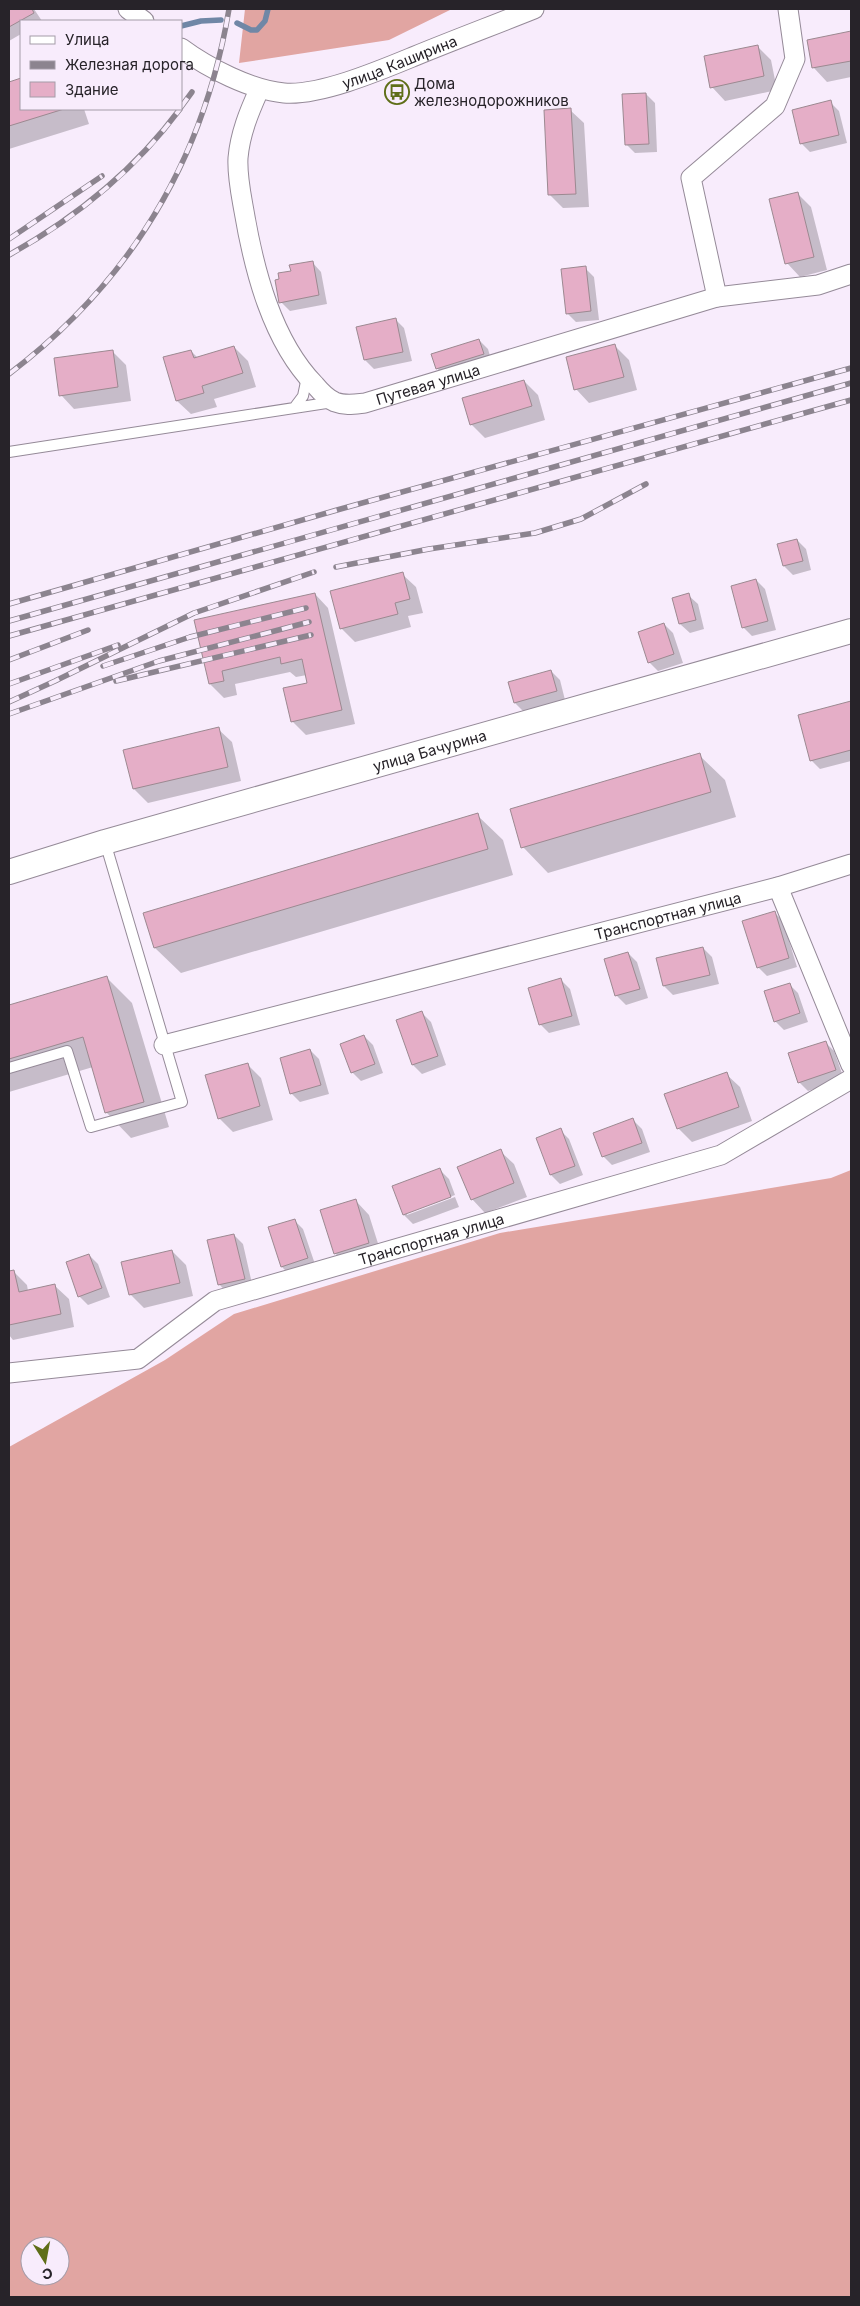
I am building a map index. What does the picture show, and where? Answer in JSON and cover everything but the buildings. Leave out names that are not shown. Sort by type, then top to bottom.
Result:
[{"type":"street","points":[[128,9],[143,20]]},
{"type":"street","name":"улица Каширина","points":[[182,49],[202,63],[259,90],[287,94],[320,89],[358,79],[534,9]]},
{"type":"street","points":[[717,297],[691,178],[775,106],[795,59],[788,9]]},
{"type":"street","points":[[259,90],[240,140],[238,160],[244,210],[254,260],[269,311],[307,377],[334,402]]},
{"type":"street","name":"Путевая улица","points":[[334,402],[350,405],[365,403],[717,297],[818,285],[851,274]]},
{"type":"street","name":"улица Бачурина","points":[[9,872],[105,842],[851,631]]},
{"type":"street","name":"Транспортная улица","points":[[164,1045],[778,887],[851,864]]},
{"type":"street","points":[[778,887],[851,1065]]},
{"type":"street","name":"Транспортная улица","points":[[9,1373],[138,1359],[215,1301],[721,1155],[851,1079]]},
{"type":"lane","points":[[294,408],[303,396],[307,377]]},
{"type":"lane","points":[[9,452],[334,402]]},
{"type":"lane","points":[[9,1068],[67,1050],[91,1127],[182,1102],[105,842]]},
{"type":"shaded area","points":[[245,9],[452,9],[389,40],[239,63]]},
{"type":"shaded area","points":[[851,1170],[851,2297],[9,2297],[9,1447],[165,1360],[234,1314],[500,1233],[831,1178]]},
{"type":"waterway","points":[[237,23],[251,30],[257,30],[265,21],[268,9]]},
{"type":"waterway","points":[[182,26],[201,21],[221,20]]},
{"type":"railway","points":[[9,374],[52,338],[91,299],[125,258],[155,213],[180,166],[201,116],[217,64],[229,9]]},
{"type":"railway","points":[[182,106],[192,92]]},
{"type":"railway","points":[[9,255],[58,225],[103,191],[143,153],[179,110]]},
{"type":"railway","points":[[9,239],[102,176]]},
{"type":"railway","points":[[9,604],[337,510],[851,368]]},
{"type":"railway","points":[[9,621],[851,383]]},
{"type":"railway","points":[[9,636],[851,400]]},
{"type":"railway","points":[[336,567],[429,549],[535,533],[581,519],[646,484]]},
{"type":"railway","points":[[9,702],[194,613],[314,572]]},
{"type":"railway","points":[[103,666],[190,637],[306,608]]},
{"type":"railway","points":[[9,714],[159,661],[309,622]]},
{"type":"railway","points":[[9,660],[88,630]]},
{"type":"railway","points":[[116,681],[311,635]]},
{"type":"railway","points":[[9,684],[118,645]]},
{"type":"place","name":"Дома железнодорожников","points":[[397,92]]}]
